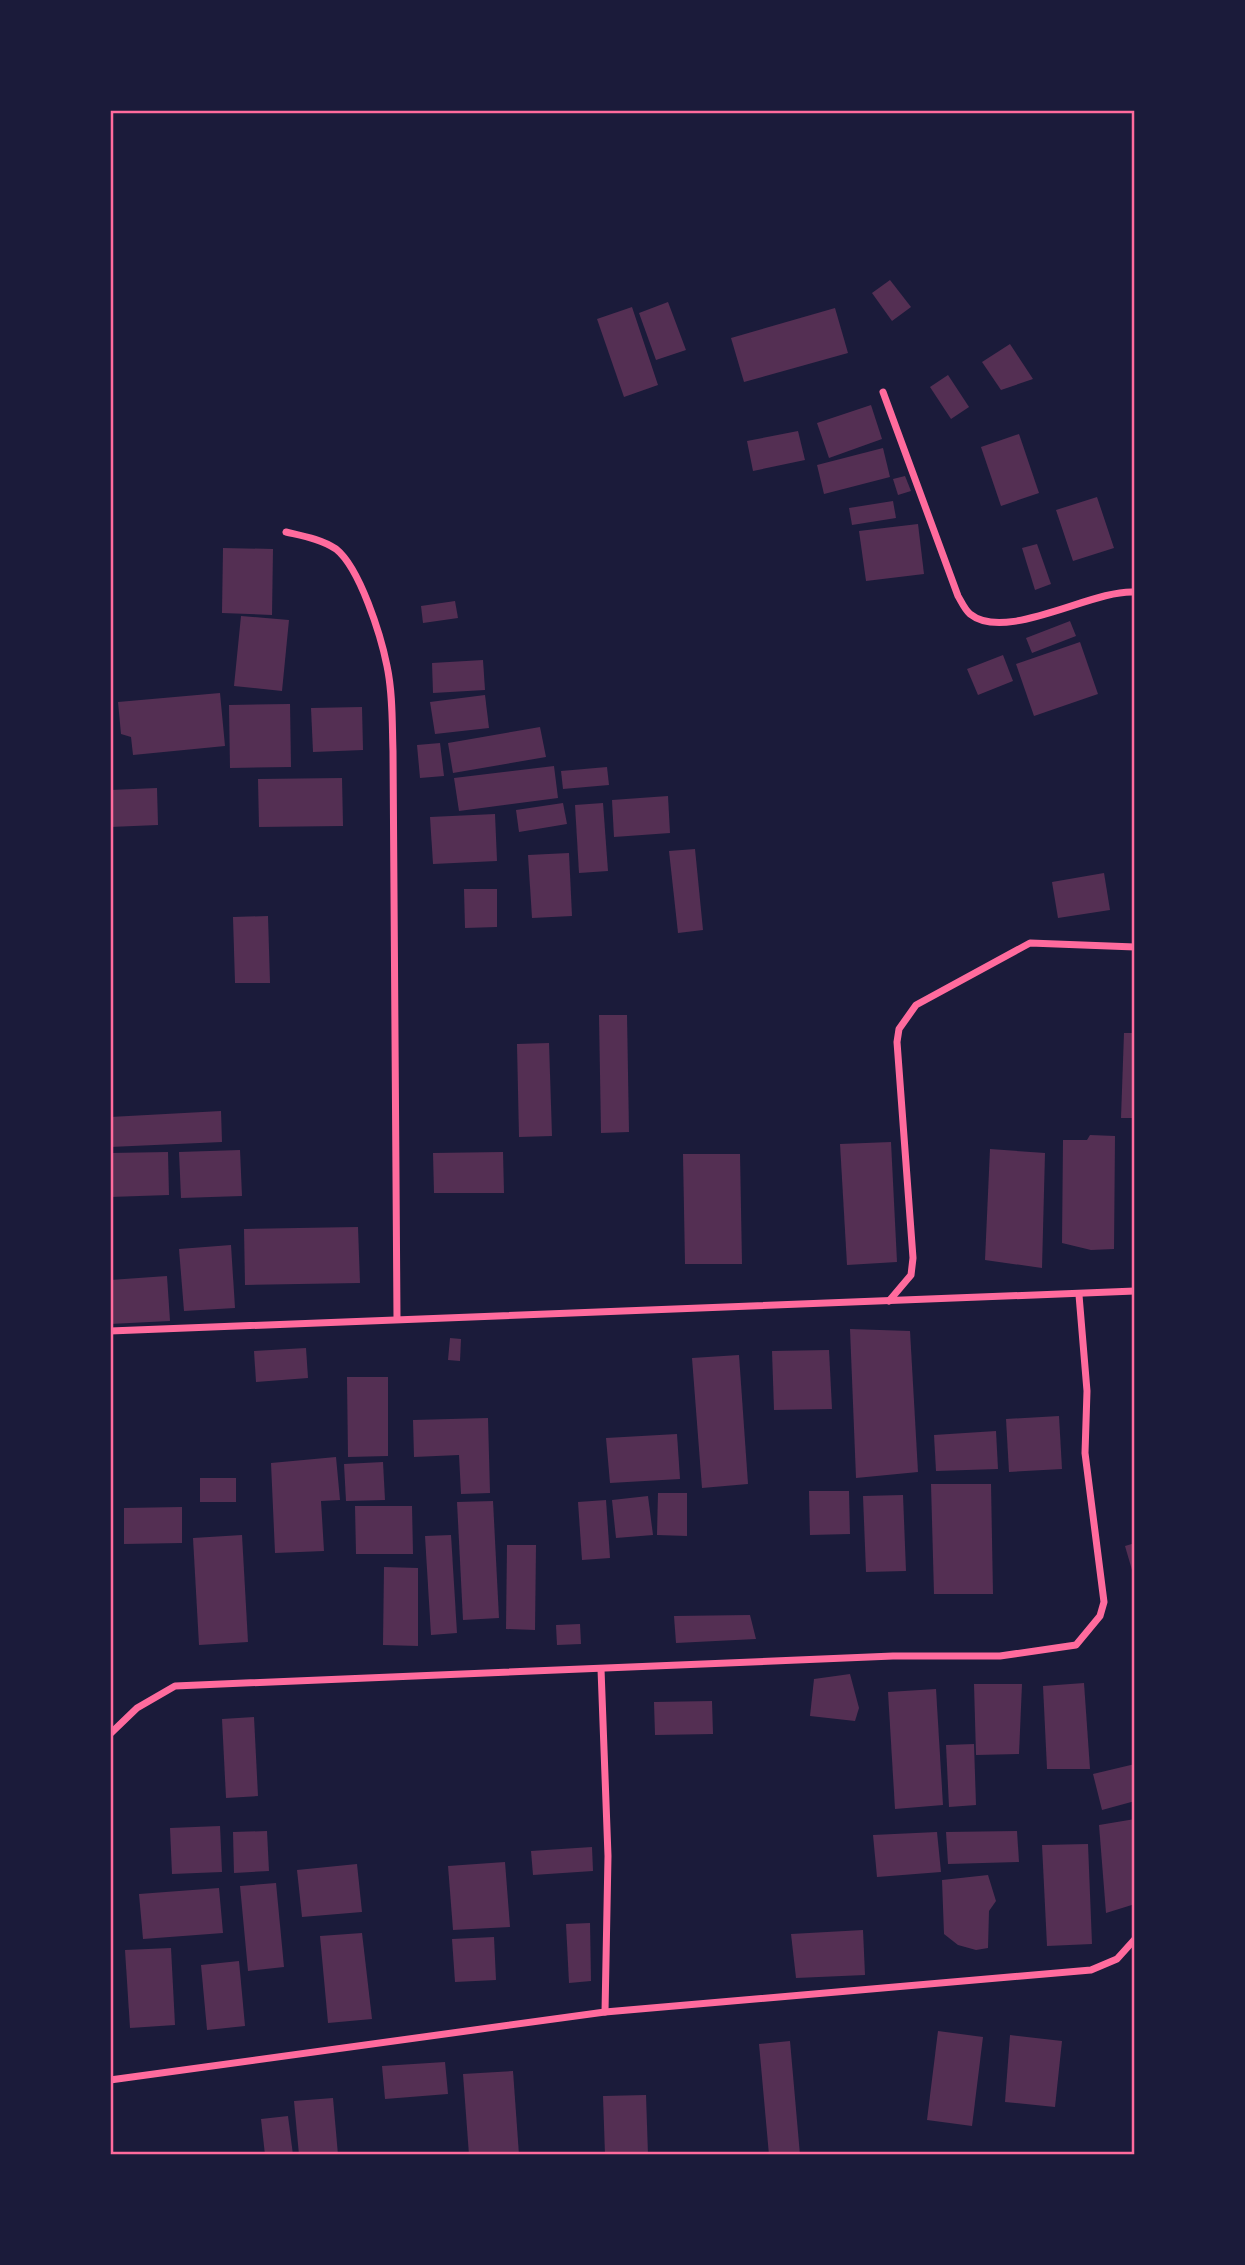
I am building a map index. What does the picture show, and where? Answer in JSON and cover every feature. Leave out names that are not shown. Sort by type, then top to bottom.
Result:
[{"type":"street","points":[[883,392],[958,596],[970,614],[986,622],[1006,622],[1102,597],[1135,592]]},
{"type":"street","points":[[286,532],[318,540],[336,550],[346,561],[361,587],[387,665],[393,751],[397,1320]]},
{"type":"street","points":[[889,1301],[911,1275],[913,1258],[897,1042],[906,1017],[916,1005],[1030,943],[1135,947]]},
{"type":"street","points":[[110,1331],[1135,1291]]},
{"type":"street","points":[[110,1734],[137,1708],[175,1686],[893,1656],[1000,1656],[1076,1645],[1100,1616],[1104,1602],[1085,1453],[1088,1399],[1079,1295]]},
{"type":"street","points":[[601,1669],[608,1866],[605,2012]]},
{"type":"street","points":[[110,2080],[605,2012],[1091,1970],[1117,1959],[1135,1940]]},
{"type":"building","points":[[890,280],[911,307],[892,321],[872,293]]},
{"type":"building","points":[[668,302],[686,350],[656,360],[639,313]]},
{"type":"building","points":[[632,307],[658,385],[624,397],[597,319]]},
{"type":"building","points":[[835,308],[848,353],[744,382],[731,338]]},
{"type":"building","points":[[1010,344],[1033,379],[1001,390],[982,362]]},
{"type":"building","points":[[948,375],[969,407],[951,419],[930,387]]},
{"type":"building","points":[[871,405],[882,439],[829,458],[817,423]]},
{"type":"building","points":[[798,431],[805,460],[753,471],[747,441]]},
{"type":"building","points":[[1019,434],[1039,493],[1001,506],[981,447]]},
{"type":"building","points":[[883,448],[890,477],[824,494],[817,465]]},
{"type":"building","points":[[905,476],[911,491],[898,495],[893,479]]},
{"type":"building","points":[[1097,497],[1114,548],[1073,561],[1056,510]]},
{"type":"building","points":[[893,501],[896,518],[852,525],[849,508]]},
{"type":"building","points":[[918,524],[924,574],[866,581],[859,531]]},
{"type":"building","points":[[1037,544],[1051,584],[1035,590],[1022,548]]},
{"type":"building","points":[[223,548],[273,549],[272,615],[222,613]]},
{"type":"building","points":[[455,601],[458,618],[423,623],[421,606]]},
{"type":"building","points":[[241,616],[289,620],[282,691],[234,686]]},
{"type":"building","points":[[1070,621],[1076,636],[1032,653],[1026,638]]},
{"type":"building","points":[[1080,642],[1098,694],[1034,716],[1016,664]]},
{"type":"building","points":[[1003,655],[1013,681],[978,695],[967,669]]},
{"type":"building","points":[[483,660],[485,690],[433,693],[432,663]]},
{"type":"building","points":[[220,693],[225,746],[133,755],[131,737],[121,734],[118,702]]},
{"type":"building","points":[[485,695],[489,728],[435,734],[430,702]]},
{"type":"building","points":[[290,704],[291,767],[230,768],[229,705]]},
{"type":"building","points":[[362,707],[363,750],[313,752],[311,708]]},
{"type":"building","points":[[540,727],[546,757],[453,773],[448,743]]},
{"type":"building","points":[[440,743],[444,776],[420,778],[417,745]]},
{"type":"building","points":[[554,766],[558,798],[459,811],[454,778]]},
{"type":"building","points":[[607,767],[609,785],[563,789],[561,771]]},
{"type":"building","points":[[342,778],[343,826],[259,827],[258,779]]},
{"type":"building","points":[[157,788],[158,825],[110,827],[110,790]]},
{"type":"building","points":[[668,796],[670,833],[614,837],[612,800]]},
{"type":"building","points":[[563,803],[567,824],[519,832],[516,810]]},
{"type":"building","points":[[603,803],[608,871],[579,873],[575,805]]},
{"type":"building","points":[[495,814],[497,861],[433,864],[430,817]]},
{"type":"building","points":[[695,849],[703,930],[678,933],[669,851]]},
{"type":"building","points":[[569,853],[572,916],[532,918],[528,855]]},
{"type":"building","points":[[1104,873],[1110,910],[1058,918],[1052,882]]},
{"type":"building","points":[[464,889],[497,889],[497,927],[465,928]]},
{"type":"building","points":[[268,916],[270,983],[235,983],[233,917]]},
{"type":"building","points":[[599,1015],[627,1015],[629,1132],[601,1133]]},
{"type":"building","points":[[1124,1033],[1135,1033],[1135,1118],[1121,1118]]},
{"type":"building","points":[[549,1043],[552,1136],[519,1137],[517,1044]]},
{"type":"building","points":[[221,1111],[222,1142],[110,1147],[110,1117]]},
{"type":"building","points":[[1090,1135],[1115,1136],[1114,1249],[1091,1250],[1062,1243],[1063,1140],[1087,1140]]},
{"type":"building","points":[[891,1142],[897,1262],[847,1265],[840,1144]]},
{"type":"building","points":[[990,1149],[1045,1153],[1042,1268],[985,1260]]},
{"type":"building","points":[[240,1150],[242,1196],[181,1198],[179,1152]]},
{"type":"building","points":[[168,1152],[169,1195],[110,1197],[110,1153]]},
{"type":"building","points":[[503,1152],[504,1193],[434,1193],[433,1153]]},
{"type":"building","points":[[683,1154],[740,1154],[742,1264],[685,1264]]},
{"type":"building","points":[[358,1227],[360,1283],[245,1285],[244,1229]]},
{"type":"building","points":[[231,1245],[235,1308],[184,1311],[179,1249]]},
{"type":"building","points":[[167,1276],[170,1321],[110,1324],[110,1280]]},
{"type":"building","points":[[850,1329],[910,1331],[918,1472],[856,1478]]},
{"type":"building","points":[[450,1338],[461,1339],[460,1361],[448,1360]]},
{"type":"building","points":[[306,1348],[308,1378],[256,1382],[254,1351]]},
{"type":"building","points":[[829,1350],[832,1409],[774,1410],[772,1351]]},
{"type":"building","points":[[739,1355],[748,1484],[702,1488],[692,1358]]},
{"type":"building","points":[[347,1377],[388,1377],[388,1456],[348,1457]]},
{"type":"building","points":[[1059,1416],[1062,1469],[1009,1472],[1006,1419]]},
{"type":"building","points":[[488,1418],[490,1493],[461,1494],[459,1455],[414,1457],[413,1420]]},
{"type":"building","points":[[996,1431],[998,1469],[936,1471],[934,1435]]},
{"type":"building","points":[[677,1434],[680,1479],[610,1483],[606,1438]]},
{"type":"building","points":[[336,1457],[340,1500],[321,1501],[324,1551],[275,1553],[271,1463]]},
{"type":"building","points":[[383,1462],[385,1500],[346,1501],[344,1464]]},
{"type":"building","points":[[200,1478],[236,1478],[236,1502],[200,1502]]},
{"type":"building","points":[[931,1484],[991,1484],[993,1594],[934,1594]]},
{"type":"building","points":[[809,1491],[849,1491],[850,1534],[810,1535]]},
{"type":"building","points":[[658,1493],[687,1493],[687,1536],[657,1535]]},
{"type":"building","points":[[903,1495],[906,1571],[866,1572],[863,1496]]},
{"type":"building","points":[[648,1496],[653,1535],[616,1538],[612,1500]]},
{"type":"building","points":[[606,1500],[610,1558],[582,1560],[578,1502]]},
{"type":"building","points":[[493,1501],[499,1618],[463,1620],[457,1502]]},
{"type":"building","points":[[355,1506],[412,1506],[413,1554],[356,1554]]},
{"type":"building","points":[[182,1507],[182,1543],[124,1544],[124,1508]]},
{"type":"building","points":[[242,1535],[248,1642],[199,1645],[193,1538]]},
{"type":"building","points":[[451,1535],[457,1633],[431,1635],[425,1536]]},
{"type":"building","points":[[1135,1543],[1135,1570],[1132,1570],[1125,1546]]},
{"type":"building","points":[[507,1545],[536,1545],[535,1630],[506,1629]]},
{"type":"building","points":[[384,1567],[418,1568],[418,1646],[383,1645]]},
{"type":"building","points":[[750,1615],[756,1639],[676,1643],[674,1616]]},
{"type":"building","points":[[580,1624],[581,1644],[557,1645],[556,1625]]},
{"type":"building","points":[[850,1674],[859,1708],[855,1721],[810,1716],[814,1679]]},
{"type":"building","points":[[1084,1683],[1090,1769],[1047,1769],[1043,1686]]},
{"type":"building","points":[[974,1684],[1022,1684],[1019,1754],[976,1755]]},
{"type":"building","points":[[936,1689],[943,1805],[895,1809],[888,1692]]},
{"type":"building","points":[[712,1701],[713,1734],[655,1735],[654,1702]]},
{"type":"building","points":[[254,1717],[258,1796],[226,1798],[222,1719]]},
{"type":"building","points":[[974,1744],[976,1805],[949,1807],[946,1745]]},
{"type":"building","points":[[1135,1764],[1135,1801],[1102,1810],[1093,1774]]},
{"type":"building","points":[[1135,1819],[1135,1904],[1106,1913],[1099,1825]]},
{"type":"building","points":[[220,1826],[222,1872],[172,1874],[170,1828]]},
{"type":"building","points":[[267,1831],[269,1871],[234,1873],[233,1832]]},
{"type":"building","points":[[1017,1831],[1019,1862],[948,1864],[946,1832]]},
{"type":"building","points":[[937,1832],[941,1872],[877,1877],[873,1835]]},
{"type":"building","points":[[1088,1844],[1092,1944],[1047,1946],[1042,1845]]},
{"type":"building","points":[[592,1847],[593,1871],[533,1875],[531,1851]]},
{"type":"building","points":[[505,1862],[510,1927],[453,1930],[448,1866]]},
{"type":"building","points":[[357,1864],[362,1912],[302,1917],[297,1870]]},
{"type":"building","points":[[988,1875],[996,1901],[989,1911],[988,1948],[976,1950],[958,1945],[944,1934],[942,1880]]},
{"type":"building","points":[[276,1883],[284,1967],[248,1971],[240,1886]]},
{"type":"building","points":[[219,1888],[223,1933],[143,1939],[139,1894]]},
{"type":"building","points":[[590,1923],[591,1981],[569,1983],[566,1924]]},
{"type":"building","points":[[863,1930],[865,1975],[796,1978],[791,1934]]},
{"type":"building","points":[[362,1933],[372,2019],[328,2023],[320,1936]]},
{"type":"building","points":[[494,1937],[496,1980],[455,1982],[452,1939]]},
{"type":"building","points":[[171,1948],[175,2025],[130,2028],[125,1950]]},
{"type":"building","points":[[239,1961],[245,2026],[207,2030],[201,1965]]},
{"type":"building","points":[[938,2031],[983,2037],[972,2126],[927,2120]]},
{"type":"building","points":[[1010,2035],[1062,2041],[1055,2107],[1005,2102]]},
{"type":"building","points":[[790,2041],[800,2155],[769,2155],[759,2044]]},
{"type":"building","points":[[445,2062],[448,2094],[385,2099],[382,2066]]},
{"type":"building","points":[[513,2071],[519,2155],[469,2155],[463,2074]]},
{"type":"building","points":[[646,2095],[648,2155],[605,2155],[603,2096]]},
{"type":"building","points":[[333,2098],[338,2155],[299,2155],[294,2101]]},
{"type":"building","points":[[288,2116],[293,2155],[265,2155],[261,2119]]}]
